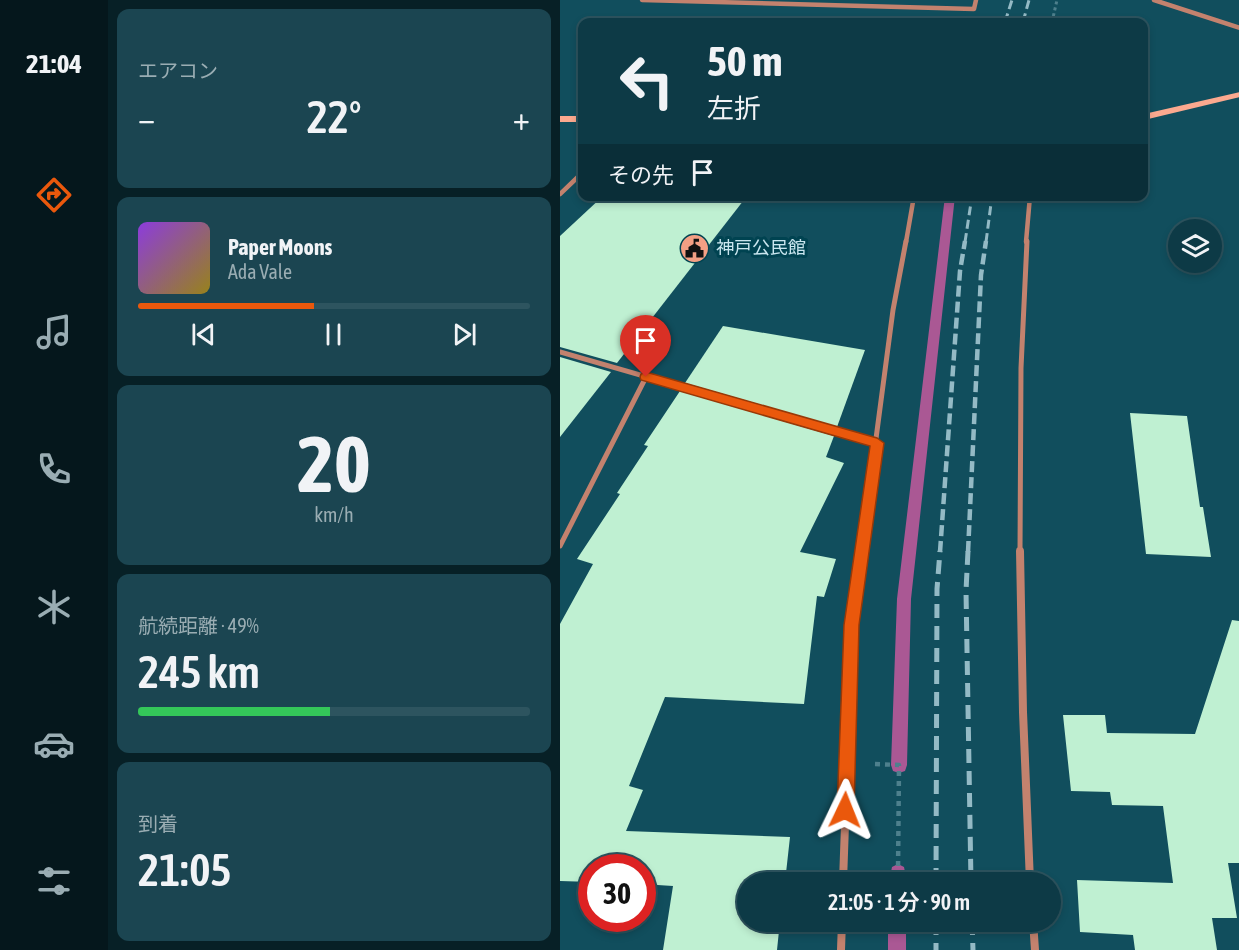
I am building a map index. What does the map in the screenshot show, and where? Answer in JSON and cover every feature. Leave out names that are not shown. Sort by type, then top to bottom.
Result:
[{"type":"street","points":[[642,0],[974,9],[976,0]]},
{"type":"street","points":[[1154,0],[1240,28]]},
{"type":"street","points":[[1148,116],[1240,94]]},
{"type":"street","points":[[560,118],[578,119]]},
{"type":"street","points":[[560,194],[578,177]]},
{"type":"street","points":[[843,872],[852,625],[893,310],[913,201]]},
{"type":"street","points":[[1030,201],[1022,283],[1019,482],[1021,708],[1030,872]]},
{"type":"street","points":[[560,352],[877,443]]},
{"type":"street","points":[[560,546],[646,377]]},
{"type":"street","points":[[841,950],[842,932]]},
{"type":"street","points":[[1034,932],[1035,950]]},
{"type":"path","points":[[1053,18],[1057,0]]},
{"type":"path","points":[[847,763],[899,765],[898,872]]},
{"type":"building","points":[[598,201],[743,201],[617,363],[560,347],[560,236]]},
{"type":"building","points":[[723,326],[865,350],[837,427],[685,383]]},
{"type":"building","points":[[560,357],[611,372],[560,437]]},
{"type":"building","points":[[680,391],[834,436],[826,457],[844,463],[800,552],[836,559],[824,597],[817,596],[804,704],[665,697],[629,786],[643,790],[626,831],[790,837],[786,872],[737,872],[737,932],[779,932],[777,950],[663,950],[673,886],[656,885],[656,854],[578,854],[578,882],[560,881],[560,624],[593,564],[577,559],[620,494],[617,493],[648,446],[644,445]]},
{"type":"building","points":[[1130,413],[1187,416],[1200,507],[1203,507],[1211,557],[1146,554]]},
{"type":"building","points":[[1232,620],[1240,621],[1240,863],[1228,863],[1237,918],[1212,918],[1217,950],[1135,950],[1133,935],[1080,932],[1077,880],[1173,883],[1163,806],[1112,805],[1110,792],[1071,791],[1063,715],[1105,715],[1107,733],[1195,734]]},
{"type":"waterway","points":[[899,765],[904,599],[949,201]]},
{"type":"waterway","points":[[897,932],[897,950]]},
{"type":"railway","points":[[1006,18],[1012,0]]},
{"type":"railway","points":[[1024,18],[1029,0]]},
{"type":"railway","points":[[965,242],[971,201]]},
{"type":"railway","points":[[986,242],[991,201]]},
{"type":"railway","points":[[940,552],[960,271],[965,241]]},
{"type":"railway","points":[[968,552],[981,275],[986,241]]},
{"type":"railway","points":[[936,872],[937,589],[940,551]]},
{"type":"railway","points":[[968,551],[966,591],[971,872]]},
{"type":"railway","points":[[936,932],[936,950]]},
{"type":"railway","points":[[972,932],[973,950]]},
{"type":"place","name":"神戸公民館","points":[[695,248]]},
{"type":"route","points":[[646,377],[877,443],[852,625],[845,810]]}]
